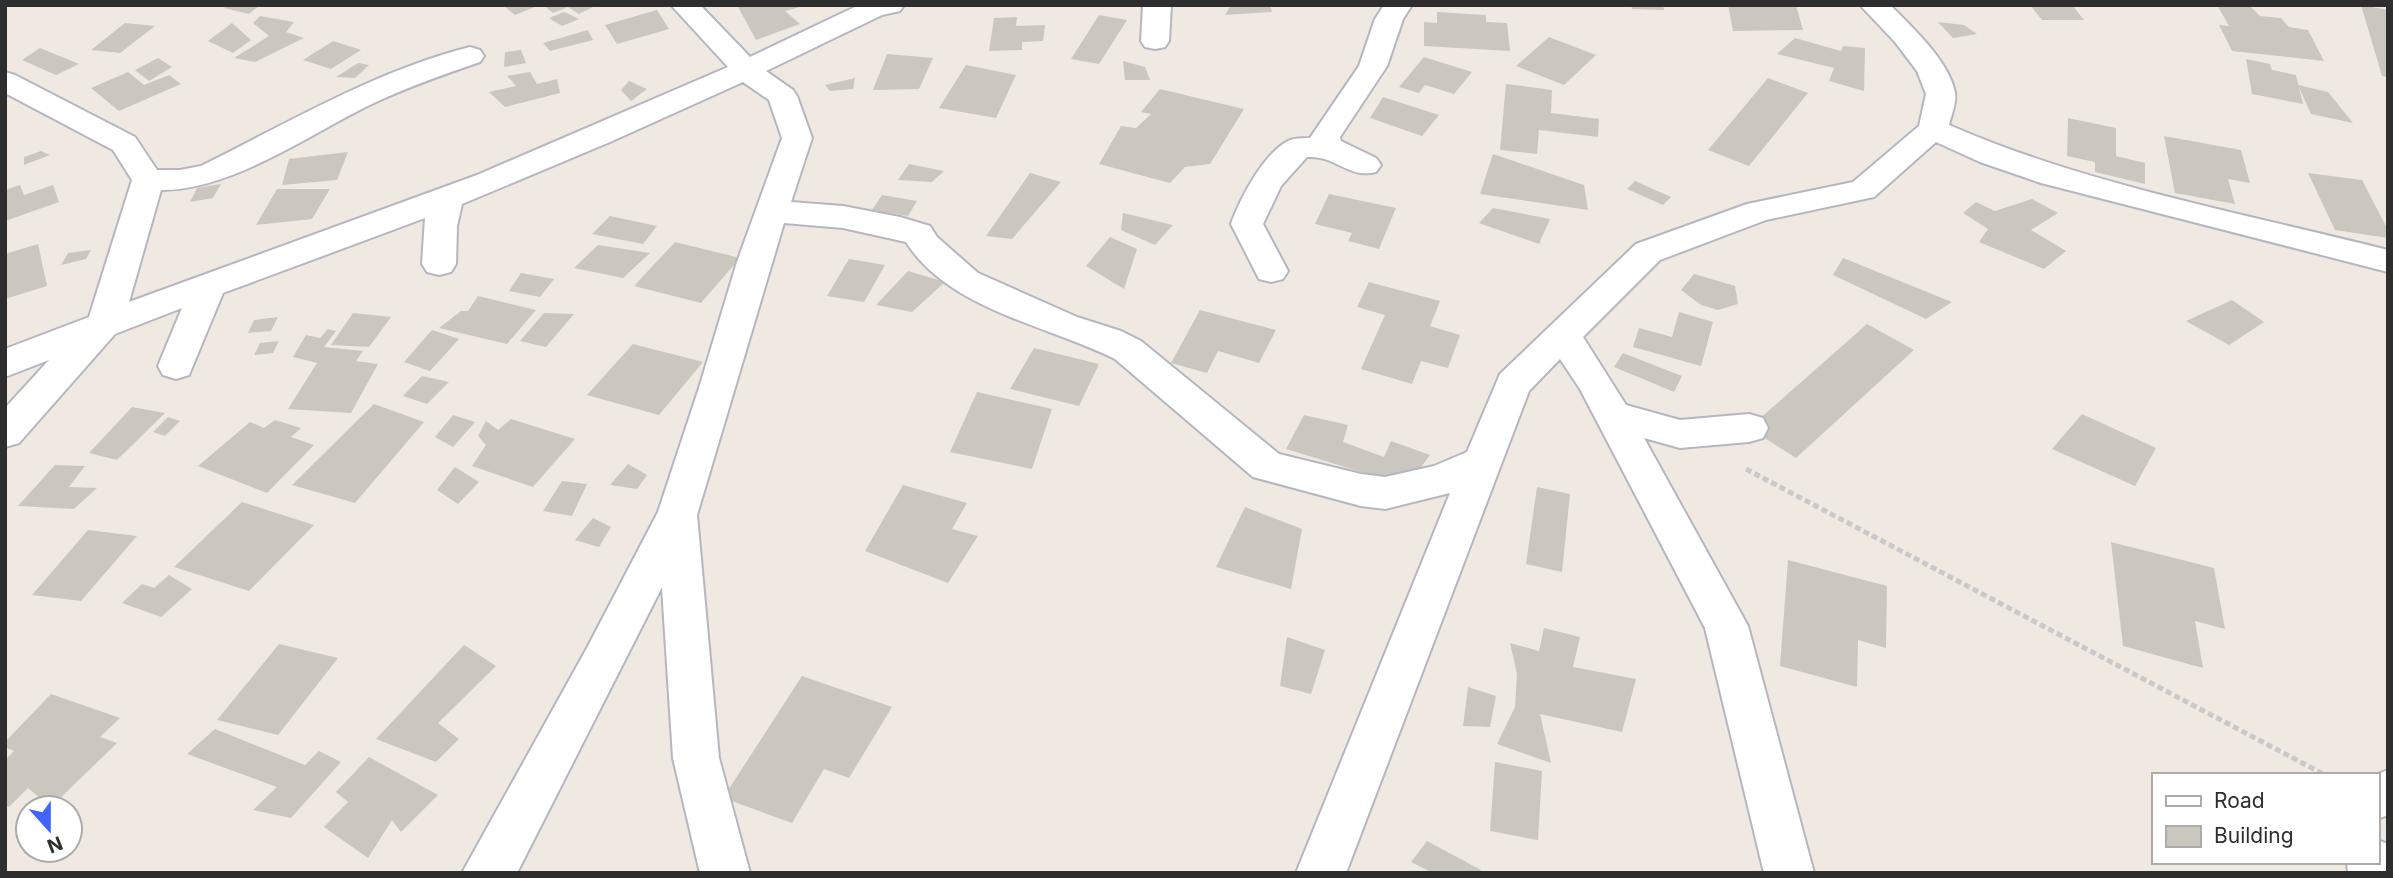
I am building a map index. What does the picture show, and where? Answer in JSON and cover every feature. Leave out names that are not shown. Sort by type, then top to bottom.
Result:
[{"type":"street","points":[[487,873],[499,857],[603,662],[677,515],[771,211],[797,138],[782,96],[747,71],[685,5]]},
{"type":"street","points":[[1155,41],[1157,5]]},
{"type":"street","points":[[1327,146],[1325,137],[1373,66],[1389,19],[1398,5]]},
{"type":"street","points":[[1321,873],[1513,384],[1647,251],[1759,211],[1863,190],[1933,128],[1941,94],[1931,70],[1905,36],[1874,5]]},
{"type":"street","points":[[5,364],[105,322],[447,197],[747,71],[877,7]]},
{"type":"street","points":[[148,180],[180,180],[210,174],[365,96],[416,74],[470,56]]},
{"type":"street","points":[[5,80],[124,144],[148,180]]},
{"type":"street","points":[[1933,128],[1991,155],[2052,176],[2388,261]]},
{"type":"street","points":[[1271,271],[1247,223],[1269,176],[1297,148],[1327,146],[1365,165]]},
{"type":"street","points":[[5,433],[105,322],[148,180]]},
{"type":"street","points":[[439,264],[440,226],[447,197]]},
{"type":"street","points":[[771,211],[843,217],[918,234],[925,245],[966,281],[1064,327],[1108,340],[1128,350],[1267,466],[1385,494],[1442,480],[1482,462]]},
{"type":"street","points":[[176,366],[209,285]]},
{"type":"street","points":[[1564,336],[1595,383],[1726,626],[1789,873]]},
{"type":"street","points":[[1612,415],[1680,434],[1749,428]]},
{"type":"street","points":[[677,515],[696,758],[725,873]]},
{"type":"path","points":[[1680,434],[2321,773]]},
{"type":"building","points":[[229,5],[260,5],[249,14],[224,8]]},
{"type":"building","points":[[543,5],[597,5],[579,14],[568,7],[553,13]]},
{"type":"building","points":[[737,5],[804,6],[785,11],[800,24],[756,40]]},
{"type":"building","points":[[1231,5],[1270,5],[1272,12],[1225,15]]},
{"type":"building","points":[[1631,5],[1663,5],[1664,10],[1632,9]]},
{"type":"building","points":[[1728,5],[1796,5],[1803,30],[1733,31]]},
{"type":"building","points":[[2030,5],[2072,5],[2084,20],[2042,20]]},
{"type":"building","points":[[2217,5],[2249,5],[2260,16],[2281,18],[2289,27],[2308,30],[2324,61],[2232,51],[2219,25],[2229,26]]},
{"type":"building","points":[[2361,5],[2388,10],[2388,77],[2382,76]]},
{"type":"building","points":[[505,7],[535,7],[515,15]]},
{"type":"building","points":[[657,10],[669,29],[617,44],[605,25]]},
{"type":"building","points":[[564,12],[579,19],[562,26],[549,18]]},
{"type":"building","points":[[1437,12],[1486,15],[1486,22],[1507,23],[1510,51],[1424,46],[1424,22],[1437,23]]},
{"type":"building","points":[[1099,15],[1127,20],[1099,64],[1071,59]]},
{"type":"building","points":[[260,16],[294,22],[286,32],[304,38],[255,62],[234,58],[269,36],[253,23]]},
{"type":"building","points":[[1017,17],[1016,26],[1045,25],[1043,41],[1022,42],[1022,50],[989,51],[994,18]]},
{"type":"building","points":[[1938,22],[1964,25],[1977,34],[1953,38]]},
{"type":"building","points":[[125,23],[155,26],[120,53],[91,50]]},
{"type":"building","points":[[232,23],[251,40],[233,53],[208,41]]},
{"type":"building","points":[[588,30],[593,40],[550,51],[543,43]]},
{"type":"building","points":[[1549,37],[1596,55],[1564,85],[1516,66]]},
{"type":"building","points":[[1795,38],[1841,51],[1843,46],[1865,48],[1864,91],[1829,81],[1834,68],[1777,54]]},
{"type":"building","points":[[333,41],[361,50],[331,69],[303,60]]},
{"type":"building","points":[[40,48],[79,64],[56,75],[22,60]]},
{"type":"building","points":[[521,50],[526,63],[504,67],[505,52]]},
{"type":"building","points":[[887,54],[933,58],[919,89],[873,90]]},
{"type":"building","points":[[1424,57],[1472,72],[1454,94],[1425,85],[1419,93],[1399,87]]},
{"type":"building","points":[[158,58],[172,67],[149,81],[135,70]]},
{"type":"building","points":[[2246,59],[2270,64],[2272,70],[2296,75],[2303,104],[2252,94]]},
{"type":"building","points":[[1123,61],[1145,67],[1150,80],[1125,80]]},
{"type":"building","points":[[358,63],[369,65],[355,78],[336,77]]},
{"type":"building","points":[[966,65],[1016,75],[996,118],[939,108]]},
{"type":"building","points":[[128,72],[144,85],[169,75],[181,84],[119,111],[91,88]]},
{"type":"building","points":[[530,72],[537,84],[557,79],[560,93],[505,107],[489,92],[516,86],[507,76]]},
{"type":"building","points":[[855,78],[853,89],[830,91],[825,85]]},
{"type":"building","points":[[1768,78],[1808,93],[1749,166],[1708,150]]},
{"type":"building","points":[[629,81],[647,89],[631,101],[621,90]]},
{"type":"building","points":[[1506,84],[1552,90],[1551,113],[1599,119],[1598,137],[1539,130],[1537,154],[1500,150]]},
{"type":"building","points":[[2298,85],[2328,92],[2353,123],[2311,114]]},
{"type":"building","points":[[1160,89],[1244,109],[1210,164],[1185,167],[1170,183],[1099,164],[1121,126],[1136,128],[1151,114],[1141,112]]},
{"type":"building","points":[[1383,97],[1439,115],[1422,136],[1370,118]]},
{"type":"building","points":[[2068,118],[2116,128],[2116,156],[2145,163],[2145,184],[2095,172],[2095,162],[2067,156]]},
{"type":"building","points":[[2164,136],[2241,150],[2250,183],[2228,179],[2235,204],[2175,193]]},
{"type":"building","points":[[41,151],[50,155],[24,165],[24,157]]},
{"type":"building","points":[[348,152],[337,180],[282,185],[289,159]]},
{"type":"building","points":[[1493,154],[1584,185],[1588,210],[1480,194]]},
{"type":"building","points":[[909,164],[944,171],[932,182],[898,180]]},
{"type":"building","points":[[1030,173],[1061,182],[1012,239],[986,236]]},
{"type":"building","points":[[2308,173],[2362,180],[2388,230],[2388,238],[2335,230]]},
{"type":"building","points":[[1635,181],[1671,197],[1663,205],[1627,189]]},
{"type":"building","points":[[221,184],[213,198],[190,202],[197,188]]},
{"type":"building","points":[[20,185],[24,195],[53,185],[59,202],[5,221],[5,190]]},
{"type":"building","points":[[277,189],[330,189],[312,219],[256,225]]},
{"type":"building","points":[[1329,194],[1396,208],[1379,249],[1348,241],[1352,233],[1315,224]]},
{"type":"building","points":[[882,195],[917,201],[908,216],[872,210]]},
{"type":"building","points":[[2032,199],[2058,213],[2031,230],[2066,251],[2044,269],[1979,242],[1988,229],[1963,213],[1976,202],[1995,211]]},
{"type":"building","points":[[1493,208],[1550,219],[1539,244],[1479,223]]},
{"type":"building","points":[[1123,213],[1173,225],[1155,245],[1121,230]]},
{"type":"building","points":[[610,216],[657,226],[643,244],[592,234]]},
{"type":"building","points":[[1110,237],[1137,249],[1124,289],[1086,266]]},
{"type":"building","points":[[675,242],[740,258],[701,303],[634,286]]},
{"type":"building","points":[[38,244],[47,286],[5,299],[5,254]]},
{"type":"building","points":[[598,245],[650,253],[623,278],[574,268]]},
{"type":"building","points":[[91,250],[86,259],[61,265],[68,253]]},
{"type":"building","points":[[1843,258],[1952,302],[1926,319],[1833,275]]},
{"type":"building","points":[[849,259],[885,265],[864,302],[827,296]]},
{"type":"building","points":[[908,271],[945,282],[912,312],[876,305]]},
{"type":"building","points":[[521,273],[554,279],[540,297],[509,291]]},
{"type":"building","points":[[1694,274],[1735,286],[1738,304],[1718,310],[1701,305],[1681,290]]},
{"type":"building","points":[[1369,282],[1440,301],[1430,326],[1460,335],[1448,368],[1421,361],[1412,384],[1361,369],[1385,315],[1357,307]]},
{"type":"building","points":[[478,296],[536,310],[507,344],[439,328],[461,311],[468,311]]},
{"type":"building","points":[[2232,300],[2264,322],[2229,345],[2186,321]]},
{"type":"building","points":[[1200,310],[1276,330],[1259,363],[1218,351],[1207,373],[1171,363]]},
{"type":"building","points":[[1679,312],[1713,322],[1701,366],[1633,347],[1639,328],[1672,337]]},
{"type":"building","points":[[353,313],[391,317],[369,347],[331,345]]},
{"type":"building","points":[[544,313],[574,314],[546,347],[520,341]]},
{"type":"building","points":[[278,317],[271,331],[248,333],[254,320]]},
{"type":"building","points":[[1867,324],[1914,350],[1796,458],[1749,428]]},
{"type":"building","points":[[328,329],[336,331],[324,347],[363,351],[356,361],[378,364],[351,413],[288,409],[317,363],[293,357],[306,335],[320,338]]},
{"type":"building","points":[[432,330],[459,339],[430,371],[404,362]]},
{"type":"building","points":[[279,341],[273,353],[254,355],[260,343]]},
{"type":"building","points":[[633,344],[703,362],[659,415],[587,395]]},
{"type":"building","points":[[1034,348],[1099,364],[1079,406],[1010,389]]},
{"type":"building","points":[[1623,353],[1682,376],[1674,392],[1614,367]]},
{"type":"building","points":[[422,376],[449,382],[427,404],[403,396]]},
{"type":"building","points":[[977,392],[1052,409],[1032,469],[950,452]]},
{"type":"building","points":[[374,404],[424,422],[355,503],[292,485]]},
{"type":"building","points":[[132,407],[165,413],[117,460],[89,453]]},
{"type":"building","points":[[2082,414],[2156,448],[2135,486],[2052,449]]},
{"type":"building","points":[[453,415],[475,422],[453,447],[435,437]]},
{"type":"building","points":[[1304,415],[1348,425],[1343,442],[1384,457],[1391,441],[1430,455],[1407,486],[1286,449]]},
{"type":"building","points":[[168,417],[180,421],[165,436],[153,432]]},
{"type":"building","points":[[511,419],[575,439],[533,487],[472,466],[486,445],[478,436],[486,421],[498,430]]},
{"type":"building","points":[[275,420],[301,428],[291,437],[314,445],[267,493],[198,466],[250,422],[264,428]]},
{"type":"building","points":[[628,464],[647,475],[637,489],[610,485]]},
{"type":"building","points":[[55,465],[85,466],[69,487],[97,488],[74,509],[18,506]]},
{"type":"building","points":[[455,467],[479,482],[458,504],[437,490]]},
{"type":"building","points":[[562,481],[587,484],[572,516],[543,511]]},
{"type":"building","points":[[903,485],[967,503],[952,529],[978,536],[948,583],[865,551]]},
{"type":"building","points":[[1537,487],[1570,494],[1562,572],[1526,564]]},
{"type":"building","points":[[242,502],[314,525],[249,591],[174,567]]},
{"type":"building","points":[[1245,507],[1302,529],[1291,589],[1216,567]]},
{"type":"building","points":[[593,518],[611,527],[599,547],[575,540]]},
{"type":"building","points":[[88,530],[137,536],[81,601],[32,595]]},
{"type":"building","points":[[2111,542],[2214,568],[2225,629],[2195,621],[2203,668],[2123,646]]},
{"type":"building","points":[[1788,560],[1887,586],[1886,648],[1858,640],[1857,687],[1780,666]]},
{"type":"building","points":[[169,575],[192,589],[161,617],[122,603],[142,584],[154,588]]},
{"type":"building","points":[[1544,628],[1580,637],[1573,667],[1636,679],[1622,732],[1540,714],[1551,763],[1497,744],[1515,707],[1517,674],[1510,643],[1539,651]]},
{"type":"building","points":[[1287,637],[1325,650],[1311,694],[1280,686]]},
{"type":"building","points":[[279,644],[338,658],[278,735],[217,720]]},
{"type":"building","points":[[464,645],[496,666],[438,723],[459,739],[436,762],[376,739]]},
{"type":"building","points":[[802,676],[892,707],[849,778],[824,769],[792,823],[723,798]]},
{"type":"building","points":[[1468,687],[1496,696],[1490,727],[1463,726]]},
{"type":"building","points":[[51,694],[120,718],[100,737],[117,743],[64,794],[35,794],[28,788],[22,794],[14,794],[14,802],[9,807],[5,805],[5,760],[14,751],[5,747],[5,742]]},
{"type":"building","points":[[215,729],[305,765],[319,751],[341,762],[291,818],[253,810],[277,787],[187,754]]},
{"type":"building","points":[[369,757],[438,795],[401,832],[392,820],[368,858],[324,827],[348,802],[336,792]]},
{"type":"building","points":[[1495,762],[1542,771],[1538,840],[1490,831]]},
{"type":"building","points":[[1427,841],[1481,870],[1478,873],[1433,873],[1411,862]]}]
